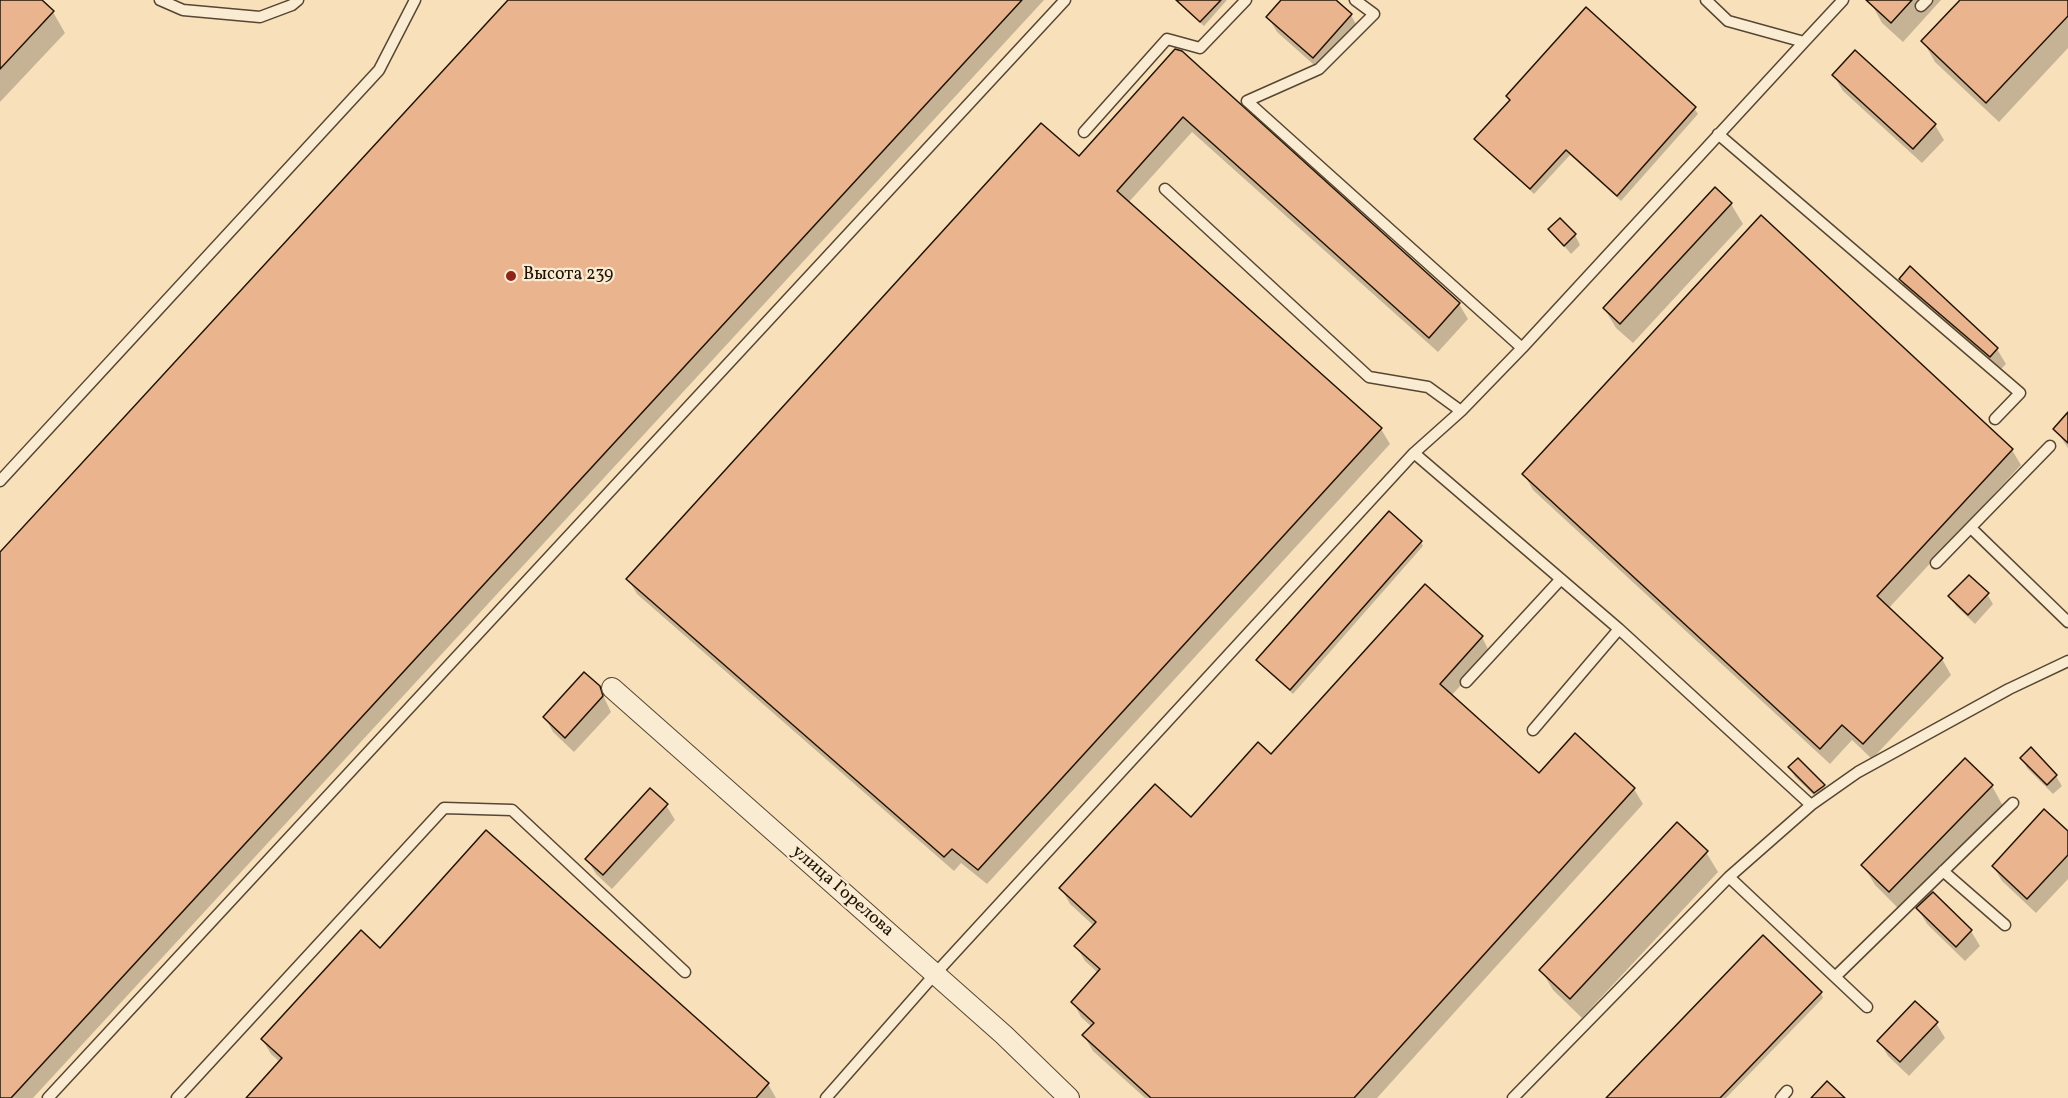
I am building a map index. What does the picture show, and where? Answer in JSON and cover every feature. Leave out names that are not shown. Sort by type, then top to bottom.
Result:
[{"type":"street","name":"улица Горелова","points":[[612,688],[1004,1035],[1070,1098]]},
{"type":"lane","points":[[160,0],[183,10],[260,17],[292,5],[298,0]]},
{"type":"lane","points":[[0,481],[379,70],[415,0]]},
{"type":"lane","points":[[48,1098],[1065,0]]},
{"type":"lane","points":[[1084,132],[1167,39],[1200,48],[1246,0]]},
{"type":"lane","points":[[1355,0],[1374,14],[1319,69],[1247,101],[1522,348]]},
{"type":"lane","points":[[1707,0],[1728,21],[1804,42]]},
{"type":"lane","points":[[826,1098],[935,974],[1414,453],[1461,411],[1522,348],[1843,0]]},
{"type":"lane","points":[[1718,134],[2020,393],[1995,419]]},
{"type":"lane","points":[[1165,189],[1369,377],[1428,387],[1461,411]]},
{"type":"lane","points":[[1936,563],[2050,446]]},
{"type":"lane","points":[[1414,453],[1619,629],[1811,805]]},
{"type":"lane","points":[[1971,528],[2068,622]]},
{"type":"lane","points":[[1466,682],[1560,580]]},
{"type":"lane","points":[[1533,730],[1619,629]]},
{"type":"lane","points":[[1513,1098],[1729,877],[1811,805],[1858,772],[2009,689],[2068,661]]},
{"type":"lane","points":[[1835,977],[2013,803]]},
{"type":"lane","points":[[177,1098],[444,808],[512,810],[686,972]]},
{"type":"lane","points":[[1943,871],[2006,925]]},
{"type":"lane","points":[[1729,877],[1867,1007]]},
{"type":"building","points":[[0,0],[42,0],[54,11],[0,69]]},
{"type":"building","name":"Высота 239","points":[[508,0],[1022,0],[11,1098],[0,1098],[0,552]]},
{"type":"building","points":[[1176,0],[1221,0],[1200,22]]},
{"type":"building","points":[[1281,0],[1336,0],[1352,14],[1313,58],[1266,17]]},
{"type":"building","points":[[1866,0],[1912,0],[1891,23]]},
{"type":"building","points":[[1960,0],[2068,0],[2068,16],[1986,103],[1921,41]]},
{"type":"building","points":[[1586,7],[1696,107],[1617,196],[1566,150],[1530,189],[1474,139],[1510,100],[1506,96]]},
{"type":"building","points":[[1175,49],[1182,51],[1460,303],[1429,338],[1183,117],[1117,191],[1382,428],[978,870],[952,849],[944,857],[626,579],[1041,123],[1079,156]]},
{"type":"building","points":[[1855,50],[1936,124],[1913,149],[1832,75]]},
{"type":"building","points":[[1715,187],[1732,203],[1620,324],[1603,308]]},
{"type":"building","points":[[1761,215],[2013,449],[1877,596],[1943,658],[1863,744],[1842,725],[1820,749],[1522,474]]},
{"type":"building","points":[[1560,218],[1576,234],[1564,246],[1548,229]]},
{"type":"building","points":[[1910,266],[1998,348],[1990,357],[1899,279]]},
{"type":"building","points":[[2068,412],[2068,443],[2053,429]]},
{"type":"building","points":[[1389,511],[1422,541],[1290,690],[1256,660]]},
{"type":"building","points":[[1969,575],[1989,593],[1968,615],[1948,596]]},
{"type":"building","points":[[1425,584],[1483,636],[1440,684],[1539,773],[1575,733],[1635,788],[1354,1098],[1151,1098],[1082,1035],[1094,1023],[1071,1002],[1100,969],[1074,946],[1096,922],[1059,888],[1155,784],[1191,817],[1258,742],[1271,754]]},
{"type":"building","points":[[584,672],[600,686],[603,696],[565,738],[543,717]]},
{"type":"building","points":[[2031,747],[2057,775],[2047,785],[2020,758]]},
{"type":"building","points":[[1798,758],[1825,785],[1814,793],[1788,767]]},
{"type":"building","points":[[1965,758],[1993,785],[1889,892],[1861,865]]},
{"type":"building","points":[[650,788],[668,804],[603,875],[585,859]]},
{"type":"building","points":[[2044,809],[2068,831],[2068,855],[2027,899],[1992,866]]},
{"type":"building","points":[[1677,822],[1708,851],[1570,999],[1539,970]]},
{"type":"building","points":[[486,830],[769,1083],[756,1098],[246,1098],[282,1058],[261,1039],[361,930],[380,948]]},
{"type":"building","points":[[1933,892],[1972,930],[1956,947],[1916,908]]},
{"type":"building","points":[[1763,935],[1822,992],[1720,1098],[1606,1098]]},
{"type":"building","points":[[1915,1001],[1938,1022],[1900,1062],[1877,1041]]},
{"type":"building","points":[[1827,1081],[1845,1098],[1811,1098]]},
{"type":"place","name":"Высота 239","points":[[511,276]]}]
